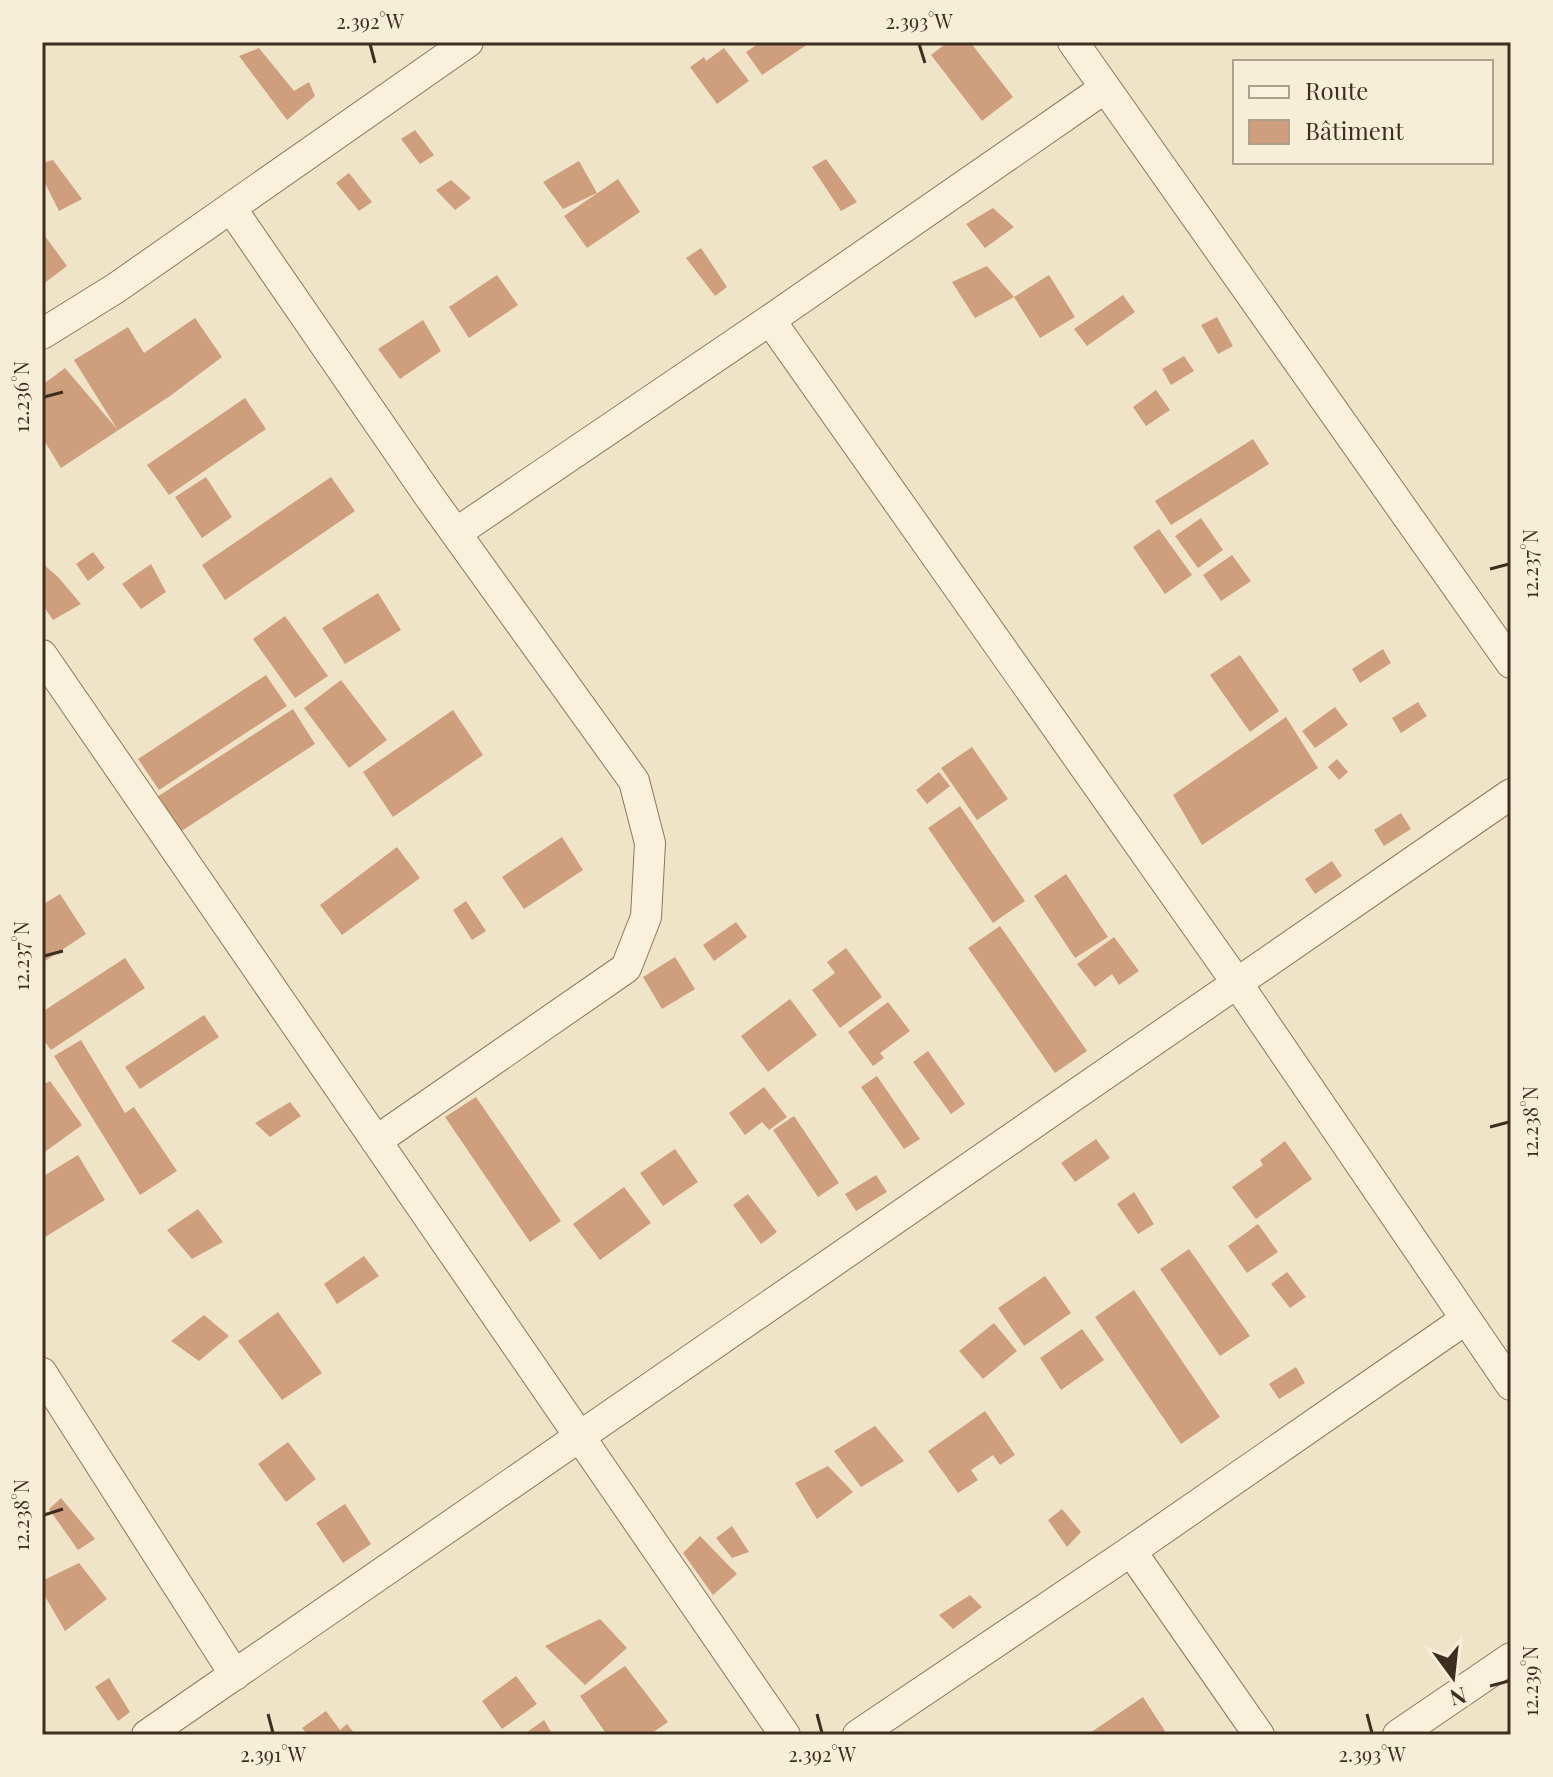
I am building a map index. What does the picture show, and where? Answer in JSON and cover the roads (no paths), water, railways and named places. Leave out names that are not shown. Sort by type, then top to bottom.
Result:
[{"type":"street","points":[[42,334],[116,288],[468,42]]},
{"type":"street","points":[[1073,42],[1511,663]]},
{"type":"street","points":[[456,533],[1105,88]]},
{"type":"street","points":[[231,208],[456,533],[634,781],[650,843],[646,917],[626,968],[376,1141]]},
{"type":"street","points":[[770,320],[1237,983],[1511,1385]]},
{"type":"street","points":[[42,655],[785,1735]]},
{"type":"street","points":[[147,1735],[1511,794]]},
{"type":"street","points":[[858,1735],[1466,1319]]},
{"type":"street","points":[[42,1373],[235,1675]]},
{"type":"street","points":[[1131,1551],[1259,1735]]},
{"type":"street","points":[[1398,1735],[1511,1658]]}]
